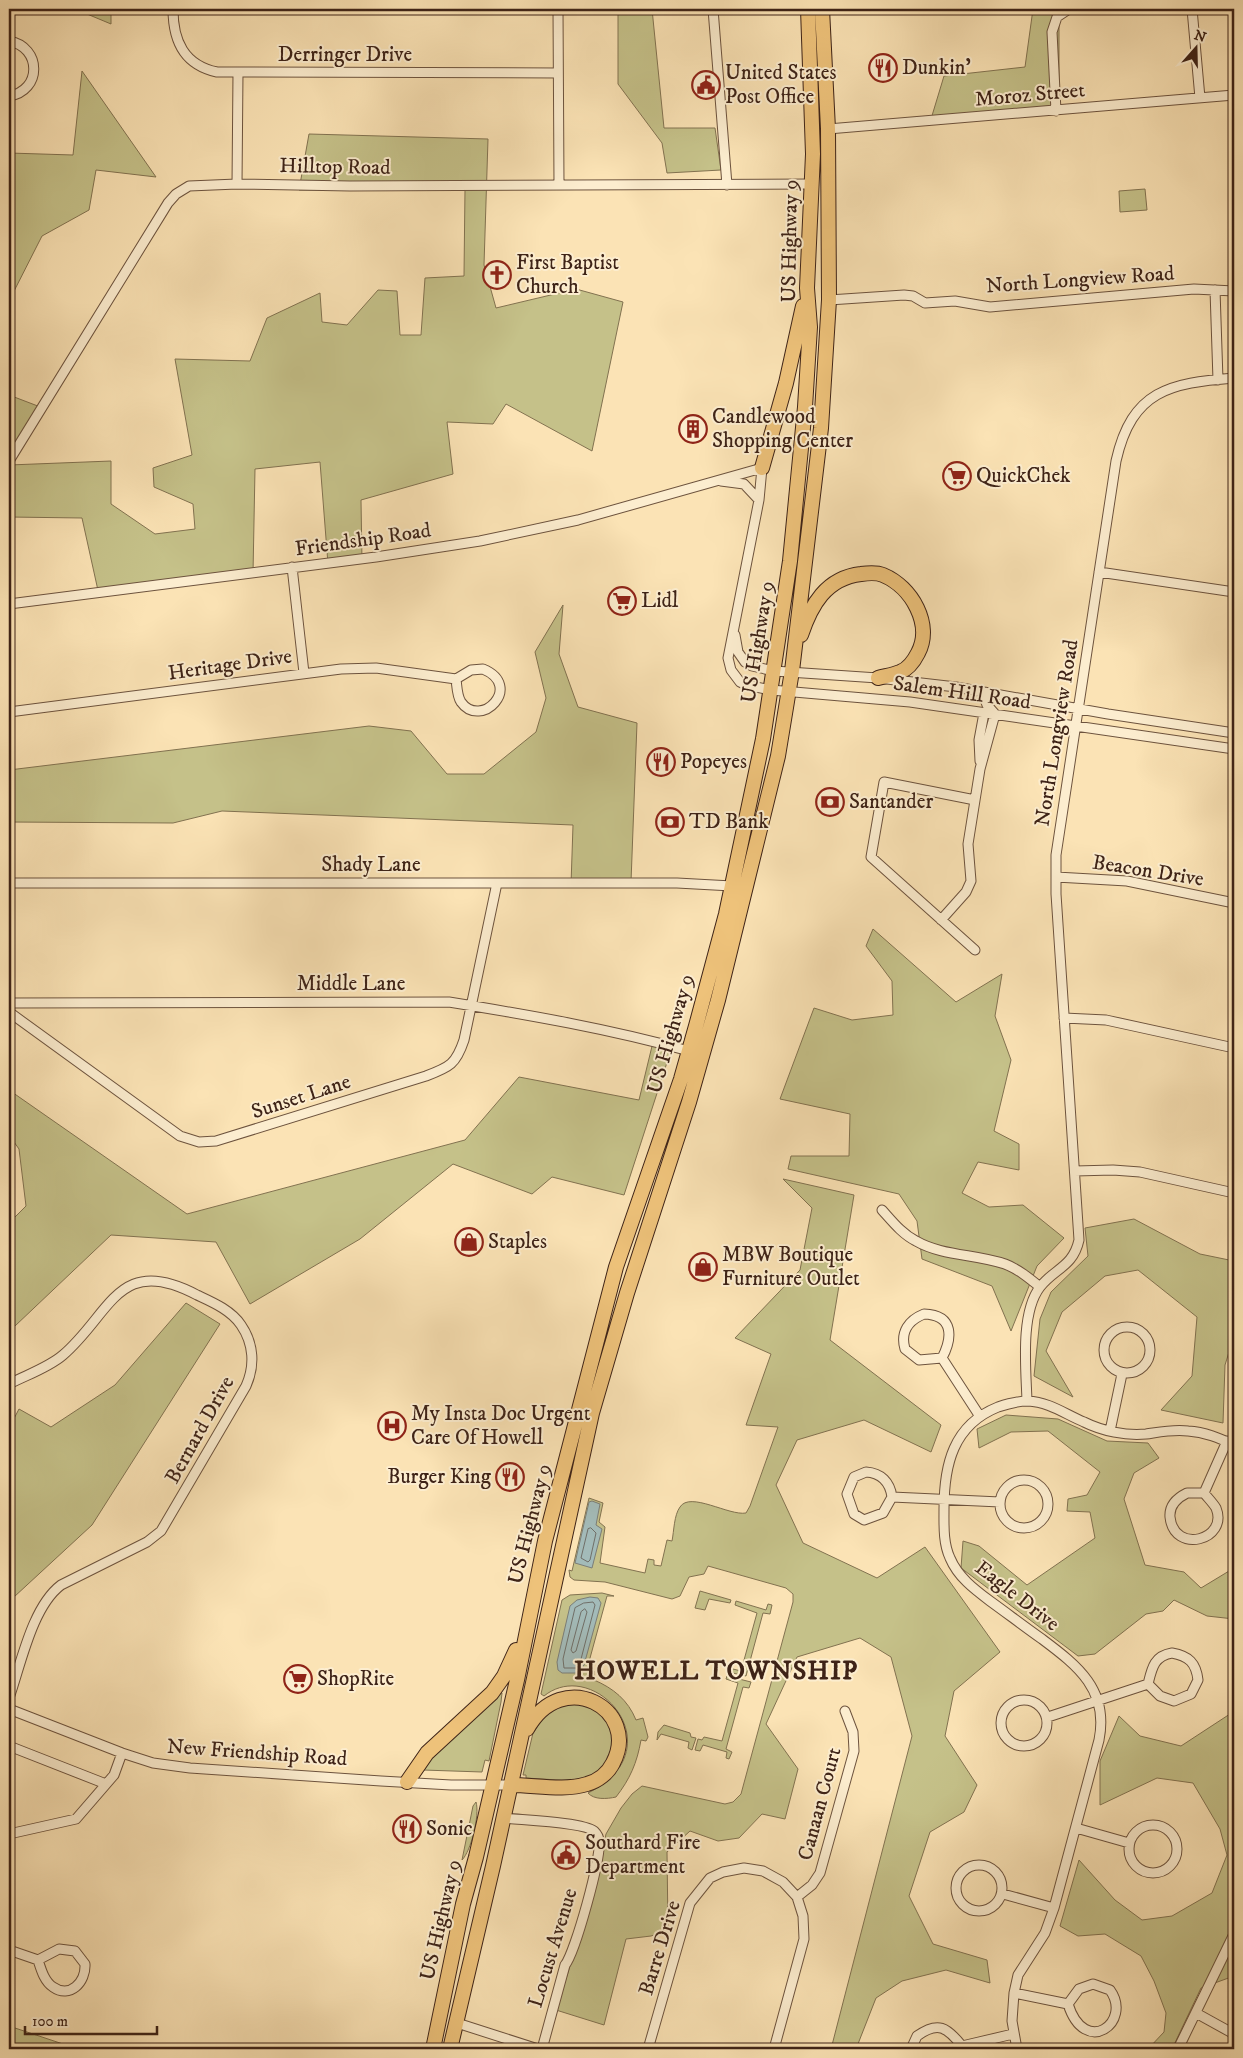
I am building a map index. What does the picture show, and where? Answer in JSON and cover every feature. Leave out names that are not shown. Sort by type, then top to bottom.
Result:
[{"type":"highway","name":"US Highway 9","points":[[433,2049],[463,1904],[494,1783],[517,1680],[525,1629],[544,1541],[616,1268],[689,1051],[732,886],[762,747],[790,561],[804,423],[810,328],[807,288],[813,154],[808,9]]},
{"type":"highway","name":"US Highway 9","points":[[450,2049],[504,1818],[592,1413],[626,1293],[689,1102],[718,1000],[778,756],[793,665],[821,428],[829,300],[828,129],[822,9]]},
{"type":"highway","points":[[762,468],[794,350],[807,288]]},
{"type":"highway","points":[[793,665],[811,610],[824,590],[835,582],[854,575],[867,573],[883,575],[895,583],[916,608],[923,622],[924,633],[921,647],[913,661],[900,672],[878,678]]},
{"type":"highway","points":[[407,1782],[427,1753],[492,1692],[504,1676],[525,1629]]},
{"type":"highway","points":[[511,1784],[573,1786],[590,1783],[600,1778],[611,1767],[618,1744],[615,1725],[605,1709],[589,1699],[576,1696],[564,1697],[546,1705],[532,1719],[521,1738]]},
{"type":"street","name":"Derringer Drive","points":[[173,9],[174,33],[187,58],[207,70],[238,73],[558,73]]},
{"type":"street","points":[[558,9],[559,185]]},
{"type":"street","points":[[713,9],[727,185]]},
{"type":"street","points":[[1056,111],[1052,32],[1057,17],[1069,9]]},
{"type":"street","points":[[1192,9],[1200,98]]},
{"type":"street","points":[[9,41],[25,48],[32,59],[33,67],[28,87],[19,94],[9,96]]},
{"type":"street","points":[[237,184],[238,73]]},
{"type":"street","name":"Moroz Street","points":[[828,129],[1234,95]]},
{"type":"street","name":"Hilltop Road","points":[[9,461],[168,203],[176,194],[189,186],[237,184],[811,184]]},
{"type":"street","name":"North Longview Road","points":[[829,300],[904,295],[913,296],[925,303],[955,301],[990,307],[1194,290],[1234,291]]},
{"type":"street","points":[[1215,290],[1218,380]]},
{"type":"street","name":"North Longview Road","points":[[1040,1287],[1069,1262],[1077,1247],[1075,1171],[1064,1018],[1056,855],[1116,461],[1129,423],[1146,403],[1165,390],[1191,382],[1234,378]]},
{"type":"street","name":"Friendship Road","points":[[9,604],[480,541],[578,520],[762,468]]},
{"type":"street","name":"Salem Hill Road","points":[[762,468],[759,500],[728,658],[731,670],[746,686],[771,690],[910,702],[1075,724],[1234,749]]},
{"type":"street","name":"Friendship Road","points":[[715,481],[744,484],[759,500]]},
{"type":"street","points":[[292,567],[304,673]]},
{"type":"street","points":[[1099,572],[1234,592]]},
{"type":"street","name":"Salem Hill Road","points":[[734,630],[738,652],[745,662],[752,666],[774,671],[793,665],[982,691],[1077,708],[1234,732]]},
{"type":"street","name":"Heritage Drive","points":[[9,712],[304,673],[376,668],[456,680]]},
{"type":"street","points":[[483,669],[496,678],[500,689],[499,696],[492,706],[485,710],[471,710],[462,702],[456,680],[471,670],[483,669]]},
{"type":"street","points":[[941,920],[966,892],[970,884],[971,873],[968,844],[980,769],[995,714],[984,698],[982,691]]},
{"type":"street","points":[[980,769],[980,740],[984,712]]},
{"type":"street","points":[[975,800],[884,782],[871,857],[975,950]]},
{"type":"street","name":"Beacon Drive","points":[[1056,877],[1127,881],[1234,904]]},
{"type":"street","name":"Shady Lane","points":[[9,883],[677,883],[732,886]]},
{"type":"street","name":"Sunset Lane","points":[[9,1012],[165,1126],[186,1139],[204,1142],[239,1135],[449,1066],[459,1054],[497,883]]},
{"type":"street","name":"Middle Lane","points":[[9,1003],[449,1002],[647,1040],[689,1051]]},
{"type":"street","points":[[1064,1018],[1106,1020],[1234,1048]]},
{"type":"street","points":[[1075,1171],[1113,1170],[1140,1172],[1234,1193]]},
{"type":"street","points":[[882,1210],[900,1229],[916,1241],[928,1246],[1003,1263],[1024,1274],[1040,1287],[1030,1306],[1027,1322],[1027,1401]]},
{"type":"street","name":"Bernard Drive","points":[[9,1384],[60,1357],[112,1299],[131,1285],[146,1281],[160,1280],[179,1285],[229,1313],[241,1325],[252,1351],[252,1370],[246,1386],[161,1531],[147,1542],[62,1585],[50,1595],[39,1612],[9,1698]]},
{"type":"street","points":[[929,1314],[945,1322],[950,1334],[950,1341],[942,1358],[927,1361],[915,1359],[909,1354],[905,1349],[903,1337],[911,1321],[929,1314]]},
{"type":"street","points":[[1133,1328],[1139,1330],[1149,1340],[1151,1354],[1148,1361],[1139,1370],[1122,1374],[1105,1360],[1104,1343],[1116,1330],[1133,1328]]},
{"type":"street","points":[[942,1358],[979,1416]]},
{"type":"street","points":[[1110,1431],[1122,1374]]},
{"type":"street","name":"Eagle Drive","points":[[1017,2049],[1013,2034],[1014,1993],[1018,1975],[1045,1933],[1054,1908],[1102,1727],[1098,1700],[1083,1673],[1068,1659],[973,1588],[959,1574],[947,1551],[944,1531],[944,1500],[950,1456],[961,1436],[979,1416],[1012,1403],[1027,1401],[1058,1408],[1085,1423],[1110,1431],[1134,1434],[1187,1430],[1207,1433],[1230,1443]]},
{"type":"street","points":[[1204,1493],[1230,1443]]},
{"type":"street","points":[[866,1472],[880,1475],[886,1481],[892,1497],[883,1513],[864,1520],[854,1514],[847,1494],[854,1477],[866,1472]]},
{"type":"street","points":[[1026,1480],[1041,1486],[1047,1502],[1046,1511],[1038,1523],[1029,1528],[1021,1528],[1008,1521],[1000,1502],[1008,1487],[1014,1482],[1026,1480]]},
{"type":"street","points":[[1187,1493],[1204,1493],[1215,1506],[1217,1520],[1215,1528],[1204,1538],[1194,1541],[1186,1539],[1172,1527],[1171,1508],[1175,1501],[1187,1493]]},
{"type":"street","points":[[892,1497],[1000,1502]]},
{"type":"street","points":[[1172,1653],[1189,1658],[1198,1672],[1196,1686],[1191,1694],[1183,1699],[1167,1700],[1148,1684],[1154,1663],[1165,1654],[1172,1653]]},
{"type":"street","points":[[1048,1717],[1148,1684]]},
{"type":"street","points":[[1016,1701],[1035,1702],[1048,1717],[1044,1737],[1034,1746],[1023,1747],[1014,1744],[1004,1735],[1002,1716],[1008,1705],[1016,1701]]},
{"type":"street","name":"New Friendship Road","points":[[9,1709],[122,1753],[153,1763],[190,1768],[450,1785],[511,1784]]},
{"type":"street","name":"Canaan Court","points":[[797,1897],[812,1885],[820,1873],[852,1762],[854,1740],[844,1711]]},
{"type":"street","points":[[9,1746],[106,1784]]},
{"type":"street","points":[[9,1834],[76,1819],[117,1772],[122,1753]]},
{"type":"street","name":"Locust Avenue","points":[[457,2023],[540,2049],[565,1965],[572,1953],[597,1862],[599,1840],[594,1832],[582,1826],[504,1818]]},
{"type":"street","points":[[1154,1825],[1161,1826],[1172,1836],[1176,1845],[1176,1856],[1166,1870],[1144,1872],[1131,1858],[1129,1842],[1143,1828],[1154,1825]]},
{"type":"street","points":[[1076,1828],[1129,1842]]},
{"type":"street","points":[[978,1864],[984,1864],[999,1874],[1003,1894],[994,1906],[986,1910],[972,1910],[961,1902],[956,1885],[964,1870],[978,1864]]},
{"type":"street","name":"Barre Drive","points":[[648,2049],[686,1911],[702,1886],[723,1872],[750,1868],[773,1875],[783,1882],[797,1897]]},
{"type":"street","points":[[1003,1894],[1054,1908]]},
{"type":"street","points":[[774,2049],[804,1939],[803,1916],[797,1897]]},
{"type":"street","points":[[1178,2049],[1234,1934]]},
{"type":"street","points":[[9,1950],[38,1960],[59,1949],[69,1949],[83,1960],[86,1972],[84,1978],[76,1987],[71,1990],[59,1990],[48,1983],[38,1960]]},
{"type":"street","points":[[1094,1984],[1101,1985],[1114,1996],[1116,2014],[1108,2027],[1101,2031],[1089,2032],[1078,2026],[1073,2020],[1068,2004],[1079,1989],[1094,1984]]},
{"type":"street","points":[[1014,1993],[1068,2004]]},
{"type":"street","points":[[1196,2013],[1234,2034]]},
{"type":"street","points":[[911,2049],[917,2036],[933,2027],[947,2030],[961,2048],[1013,2034]]},
{"type":"shaded area","points":[[75,9],[111,9],[111,24]]},
{"type":"shaded area","points":[[618,9],[652,9],[664,128],[715,128],[721,170],[667,173],[662,143],[618,84]]},
{"type":"shaded area","points":[[1033,9],[1041,9],[1059,16],[1059,110],[931,119],[944,76],[1025,67]]},
{"type":"shaded area","points":[[82,71],[156,177],[96,170],[89,210],[42,236],[9,301],[9,153],[73,155]]},
{"type":"shaded area","points":[[309,134],[488,139],[484,265],[496,308],[576,289],[623,302],[592,451],[506,404],[493,424],[447,422],[453,474],[361,500],[362,562],[328,564],[320,462],[255,469],[253,574],[99,595],[82,518],[9,517],[9,465],[111,461],[111,504],[155,534],[195,529],[193,504],[154,487],[153,468],[192,455],[175,359],[250,361],[267,318],[320,293],[322,322],[347,325],[378,290],[397,291],[400,335],[421,335],[425,278],[464,276],[465,189],[299,190]]},
{"type":"shaded area","points":[[1145,189],[1147,210],[1120,212],[1119,191]]},
{"type":"shaded area","points":[[9,395],[43,408],[9,464]]},
{"type":"shaded area","points":[[563,605],[559,654],[578,707],[637,723],[631,882],[571,885],[573,825],[222,811],[173,823],[9,822],[9,770],[369,726],[411,731],[447,774],[484,774],[536,732],[546,698],[535,652]]},
{"type":"shaded area","points":[[873,929],[956,1002],[1002,974],[995,1016],[1011,1060],[994,1131],[1019,1144],[1019,1170],[978,1162],[962,1193],[989,1207],[1023,1205],[1064,1238],[1037,1266],[1011,1331],[992,1286],[922,1259],[917,1221],[899,1194],[788,1169],[791,1156],[849,1156],[850,1114],[780,1099],[814,1008],[852,1020],[893,1015],[892,981],[866,946]]},
{"type":"shaded area","points":[[653,1042],[672,1047],[624,1195],[552,1177],[532,1194],[453,1164],[360,1239],[250,1304],[216,1242],[111,1235],[15,1326],[9,1326],[9,1223],[26,1206],[19,1149],[9,1135],[9,1090],[187,1214],[465,1140],[519,1077],[639,1100]]},
{"type":"shaded area","points":[[783,1179],[854,1195],[830,1340],[941,1425],[931,1452],[864,1420],[797,1440],[776,1485],[803,1543],[877,1578],[925,1547],[1000,1652],[954,1691],[945,1736],[977,1785],[964,1812],[930,1832],[909,1896],[933,1944],[987,1960],[990,1983],[946,1970],[902,1981],[876,1998],[856,2049],[831,2049],[912,1736],[891,1657],[860,1638],[797,1657],[766,1724],[798,1769],[785,1819],[762,1814],[739,1838],[718,1841],[690,1831],[667,1852],[668,1930],[651,1936],[626,1939],[604,2025],[556,2010],[594,1891],[606,1834],[621,1808],[632,1794],[642,1786],[725,1804],[733,1802],[741,1794],[793,1602],[793,1594],[786,1588],[708,1566],[704,1574],[689,1577],[680,1596],[672,1599],[605,1582],[574,1580],[570,1577],[569,1570],[572,1571],[589,1498],[603,1503],[599,1522],[605,1527],[600,1563],[645,1573],[648,1559],[654,1560],[654,1565],[661,1566],[667,1540],[672,1541],[676,1514],[685,1503],[701,1503],[739,1513],[746,1513],[750,1506],[778,1427],[746,1425],[771,1354],[735,1338],[800,1270],[812,1208]]},
{"type":"shaded area","points":[[1134,1219],[1200,1254],[1234,1261],[1234,1336],[1225,1365],[1223,1423],[1161,1410],[1192,1376],[1197,1317],[1138,1270],[1105,1276],[1062,1312],[1046,1351],[1073,1397],[1034,1376],[1040,1319],[1051,1292],[1088,1256],[1085,1228]]},
{"type":"shaded area","points":[[186,1303],[220,1324],[92,1525],[14,1597],[9,1596],[9,1428],[19,1409],[51,1427],[115,1385]]},
{"type":"shaded area","points":[[1006,1415],[1058,1419],[1107,1441],[1148,1443],[1159,1458],[1134,1473],[1124,1499],[1145,1565],[1184,1572],[1201,1588],[1234,1568],[1234,1619],[1207,1616],[1174,1600],[1163,1611],[1146,1614],[1095,1654],[1078,1656],[961,1568],[963,1541],[979,1546],[1027,1585],[1095,1538],[1090,1512],[1067,1511],[1068,1499],[1087,1495],[1100,1472],[1048,1431],[1011,1432],[979,1448],[977,1429]]},
{"type":"shaded area","points":[[700,1591],[731,1600],[730,1603],[709,1599],[705,1610],[695,1608]]},
{"type":"shaded area","points":[[602,1593],[614,1596],[607,1596],[587,1669],[594,1671],[594,1680],[614,1691],[629,1706],[636,1720],[643,1718],[648,1737],[646,1741],[641,1740],[629,1777],[616,1797],[597,1798],[588,1793],[614,1775],[626,1754],[627,1732],[618,1713],[604,1697],[585,1688],[564,1687],[544,1696],[541,1694],[562,1600],[570,1595]]},
{"type":"shaded area","points":[[736,1601],[766,1610],[768,1604],[772,1605],[770,1614],[763,1613],[746,1676],[728,1672],[729,1668],[741,1671],[757,1613],[735,1605]]},
{"type":"shaded area","points":[[727,1676],[751,1682],[749,1688],[743,1687],[726,1749],[732,1752],[729,1759],[726,1758],[727,1752],[703,1745],[700,1751],[695,1750],[698,1739],[702,1740],[704,1737],[722,1741],[738,1683],[726,1679]]},
{"type":"shaded area","points":[[502,1693],[501,1702],[489,1761],[485,1760],[482,1772],[423,1770],[422,1766]]},
{"type":"shaded area","points":[[580,1701],[606,1717],[614,1739],[610,1759],[597,1774],[574,1781],[526,1778],[526,1775],[523,1775],[533,1733],[549,1710]]},
{"type":"shaded area","points":[[1234,1706],[1234,1976],[1201,1988],[1172,2049],[1148,2049],[1164,2032],[1166,2013],[1154,1981],[1141,1956],[1105,1934],[1078,1936],[1060,1926],[1079,1860],[1115,1900],[1142,1920],[1172,1916],[1212,1893],[1227,1855],[1220,1829],[1193,1783],[1157,1778],[1100,1805],[1100,1761],[1119,1716],[1140,1736],[1181,1746],[1233,1712]]},
{"type":"shaded area","points":[[664,1725],[690,1733],[691,1737],[696,1738],[692,1750],[688,1748],[689,1742],[661,1734],[657,1740],[658,1732]]},
{"type":"shaded area","points":[[476,1802],[477,1815],[474,1832],[469,1849],[462,1860],[473,1806]]},
{"type":"shaded area","points":[[9,2026],[63,2044],[61,2049],[9,2049]]},
{"type":"water","points":[[592,1501],[600,1504],[596,1525],[602,1529],[592,1568],[575,1563],[589,1502]]},
{"type":"water","points":[[590,1597],[598,1598],[601,1603],[584,1665],[579,1673],[562,1673],[558,1670],[557,1662],[570,1606],[577,1600]]},
{"type":"place","name":"Dunkin'","points":[[883,68]]},
{"type":"place","name":"United States Post Office","points":[[706,85]]},
{"type":"place","name":"First Baptist Church","points":[[497,275]]},
{"type":"place","name":"Candlewood Shopping Center","points":[[693,429]]},
{"type":"place","name":"QuickChek","points":[[957,476]]},
{"type":"place","name":"Lidl","points":[[622,601]]},
{"type":"place","name":"Popeyes","points":[[661,762]]},
{"type":"place","name":"Santander","points":[[830,802]]},
{"type":"place","name":"TD Bank","points":[[670,822]]},
{"type":"place","name":"Staples","points":[[469,1242]]},
{"type":"place","name":"MBW Boutique Furniture Outlet","points":[[703,1267]]},
{"type":"place","name":"My Insta Doc Urgent Care Of Howell","points":[[392,1426]]},
{"type":"place","name":"Burger King","points":[[510,1477]]},
{"type":"place","name":"ShopRite","points":[[298,1679]]},
{"type":"place","name":"Sonic","points":[[407,1829]]},
{"type":"place","name":"Southard Fire Department","points":[[566,1855]]},
{"type":"district","name":"HOWELL TOWNSHIP","points":[[716,1671]]}]
